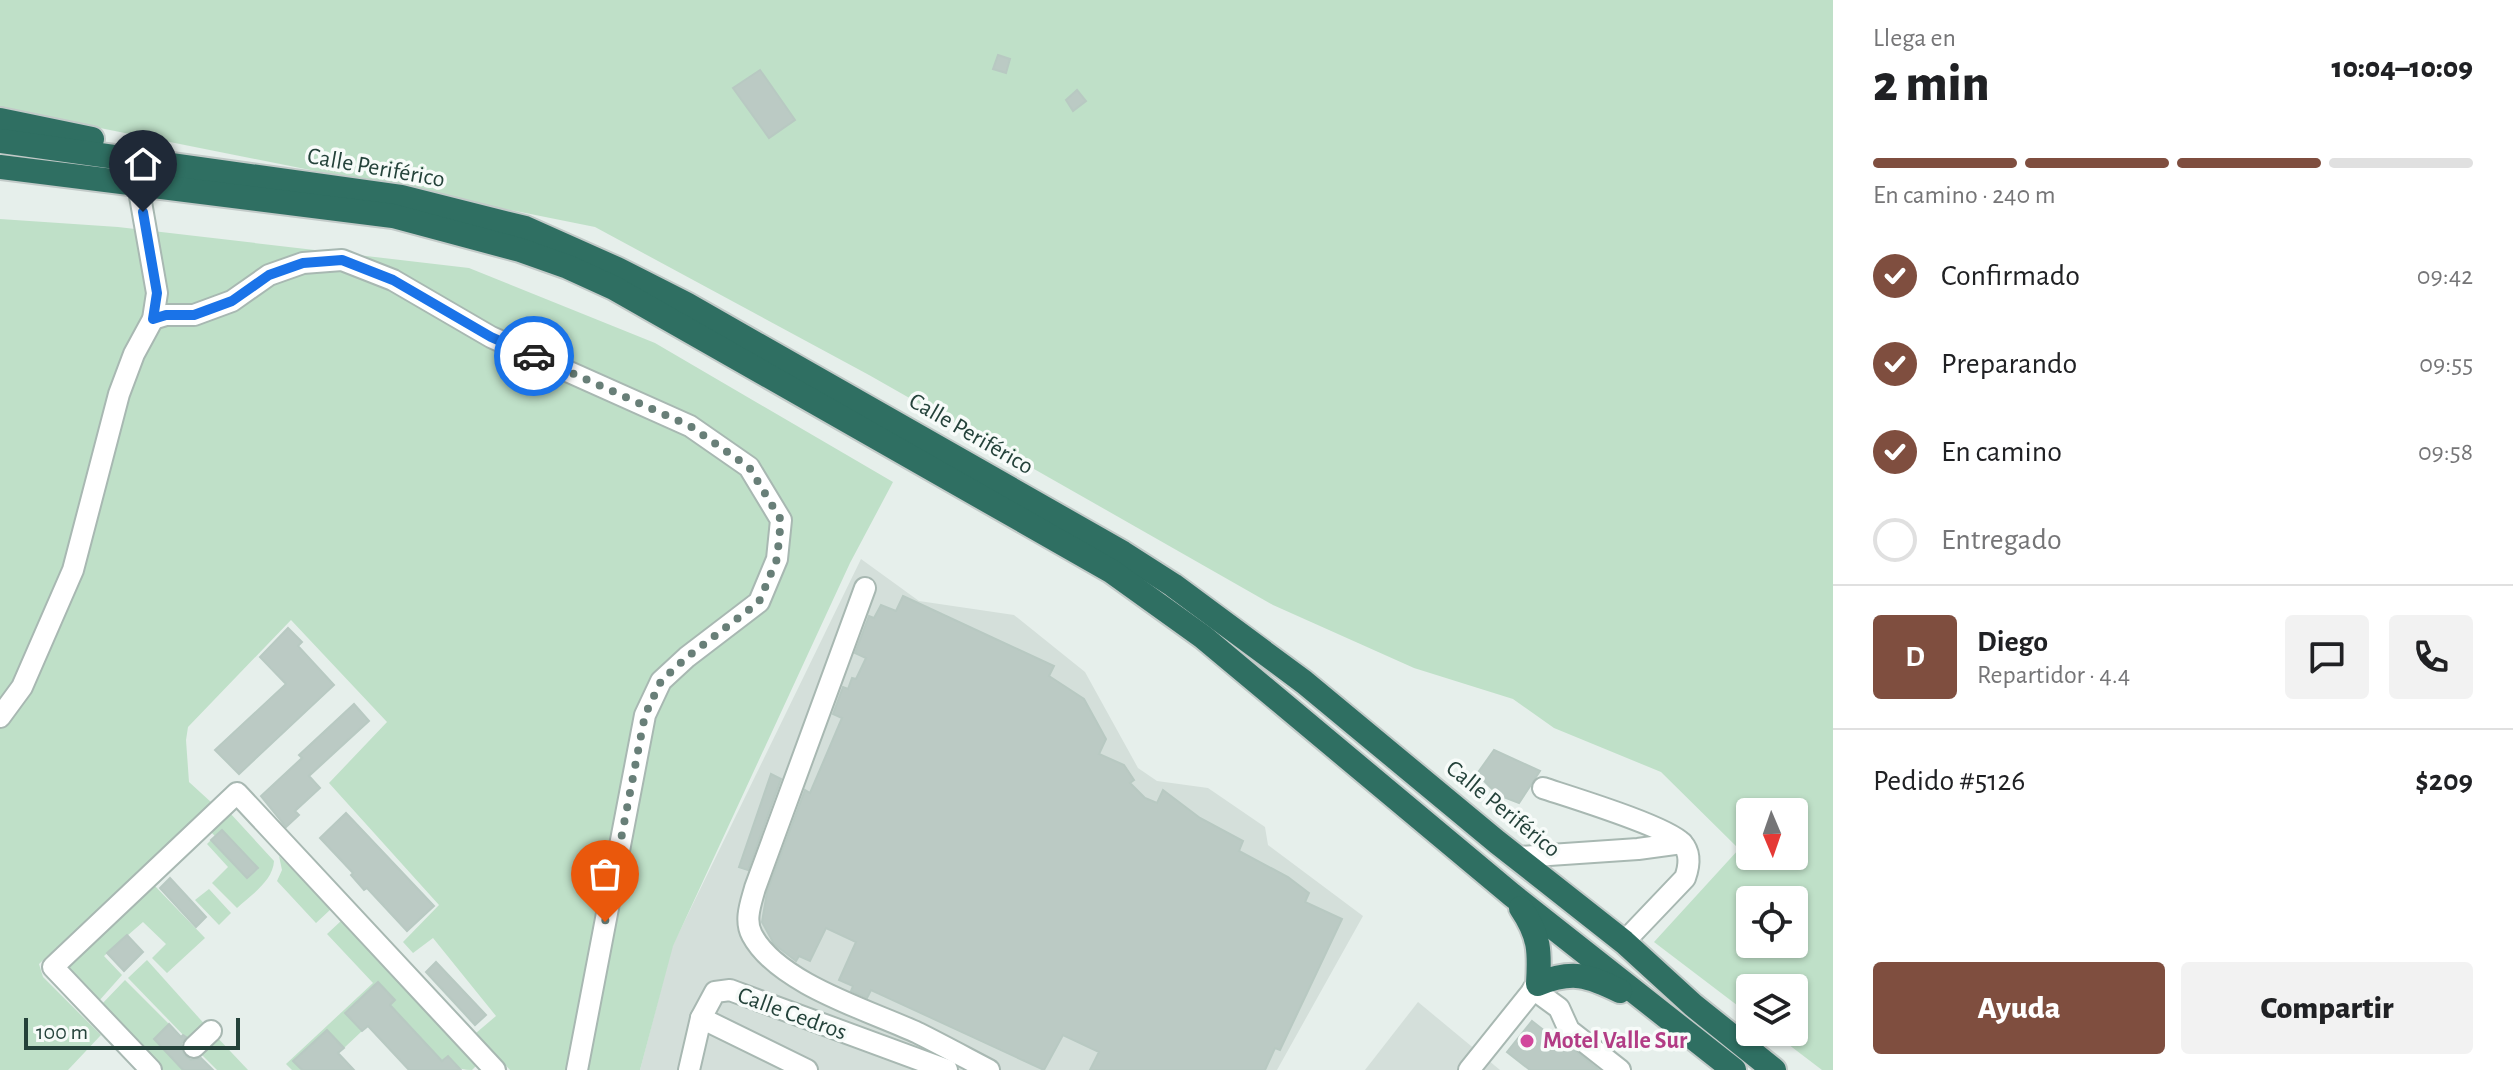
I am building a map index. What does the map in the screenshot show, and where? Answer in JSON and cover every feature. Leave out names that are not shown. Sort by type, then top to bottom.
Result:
[{"type":"highway","points":[[0,120],[104,142],[167,163]]},
{"type":"highway","name":"Calle Periférico","points":[[0,141],[401,197],[525,228],[686,304],[1082,529],[1173,585],[1304,682],[1497,842],[1624,942],[1693,1005],[1774,1070]]},
{"type":"highway","name":"Calle Periférico","points":[[0,167],[393,216],[520,250],[614,288],[1111,571],[1147,595],[1238,666],[1512,895],[1734,1070]]},
{"type":"highway","points":[[1512,895],[1537,938],[1540,952],[1535,987]]},
{"type":"highway","points":[[1535,987],[1557,976],[1581,975],[1651,1004]]},
{"type":"street","points":[[0,717],[22,687],[73,570],[119,394],[134,354],[153,319],[157,293],[138,185]]},
{"type":"street","points":[[153,319],[166,315],[194,315],[232,301],[269,275],[303,263],[342,260],[393,280],[491,337],[690,426],[749,467],[781,520],[777,559],[759,602],[661,681],[645,715],[577,1070]]},
{"type":"street","points":[[865,588],[755,888],[748,915],[752,935],[772,959],[818,990],[918,1033],[989,1070]]},
{"type":"street","points":[[1543,788],[1657,828],[1682,843],[1689,867],[1685,878],[1624,942]]},
{"type":"street","points":[[151,1070],[53,967],[237,793],[495,1070]]},
{"type":"street","points":[[1519,857],[1682,843]]},
{"type":"street","points":[[1469,1070],[1535,987],[1559,1008],[1569,1030],[1620,1070]]},
{"type":"street","name":"Calle Cedros","points":[[689,1070],[701,1018],[715,992],[730,990],[947,1070]]},
{"type":"street","points":[[701,1018],[807,1070]]},
{"type":"street","points":[[194,1047],[211,1031]]},
{"type":"shaded area","points":[[861,559],[919,601],[1014,615],[1085,672],[1138,768],[1157,781],[1208,788],[1265,827],[1268,845],[1363,916],[1277,1070],[640,1070],[672,947]]},
{"type":"shaded area","points":[[1418,1002],[1500,1070],[1365,1070]]},
{"type":"green space","points":[[0,0],[1833,0],[1833,1070],[1822,1070],[1790,1046],[1808,1046],[1808,974],[1736,974],[1736,1004],[1654,942],[1736,852],[1736,870],[1808,870],[1808,798],[1736,798],[1736,846],[1661,772],[1554,728],[1513,699],[1414,668],[1273,605],[869,375],[595,227],[0,108]]},
{"type":"green space","points":[[0,219],[118,227],[469,268],[655,343],[893,482],[850,563],[673,946],[640,1070],[510,1070],[476,1033],[496,1016],[433,938],[413,953],[403,942],[439,905],[329,783],[387,722],[291,620],[188,727],[189,782],[212,803],[39,964],[43,977],[101,1035],[68,1070],[0,1070]]},
{"type":"green space","points":[[230,813],[274,861],[266,881],[237,908],[212,883],[228,867],[207,844],[211,840],[247,878],[258,869],[222,830],[215,836],[210,831]]},
{"type":"green space","points":[[279,856],[331,909],[316,923],[277,881],[282,870]]},
{"type":"green space","points":[[153,884],[205,938],[167,973],[152,958],[166,944],[143,922],[104,956],[122,975],[98,1002],[65,967]]},
{"type":"green space","points":[[209,889],[231,913],[219,925],[195,900]]},
{"type":"green space","points":[[341,921],[476,1066],[472,1070],[448,1063],[426,1046],[390,1005],[395,1000],[378,982],[345,1012],[362,1031],[344,1048],[294,1061],[301,1070],[292,1070],[286,1064],[373,983],[327,934]]},
{"type":"green space","points":[[147,960],[208,1028],[192,1044],[128,978]]},
{"type":"green space","points":[[125,980],[169,1024],[154,1039],[183,1070],[163,1070],[101,1005]]},
{"type":"green space","points":[[214,1034],[248,1070],[217,1070],[197,1050]]},
{"type":"building","points":[[998,55],[1010,59],[1006,73],[993,69]]},
{"type":"building","points":[[760,70],[795,120],[769,138],[733,88]]},
{"type":"building","points":[[1077,90],[1086,101],[1073,111],[1066,100]]},
{"type":"building","points":[[903,596],[1054,666],[1049,676],[1084,699],[1106,739],[1099,754],[1124,765],[1134,780],[1130,783],[1145,798],[1157,803],[1163,790],[1200,818],[1243,841],[1239,851],[1288,877],[1309,893],[1305,902],[1342,919],[1280,1050],[1275,1048],[1265,1070],[1090,1070],[1099,1052],[1063,1035],[1044,1070],[871,990],[867,998],[851,991],[853,986],[839,980],[856,942],[826,928],[810,961],[799,956],[796,961],[774,944],[762,922],[767,892],[805,790],[810,793],[842,718],[833,714],[843,687],[848,689],[852,678],[856,679],[866,658],[855,653],[869,616],[874,618],[881,605],[896,611]]},
{"type":"building","points":[[288,628],[302,642],[298,646],[334,685],[239,774],[215,750],[286,684],[260,657]]},
{"type":"building","points":[[354,704],[369,721],[309,776],[320,788],[295,811],[299,815],[286,827],[261,796],[302,758],[299,755]]},
{"type":"building","points":[[1494,750],[1540,771],[1519,803],[1498,795],[1477,774]]},
{"type":"building","points":[[771,774],[781,779],[748,870],[739,867]]},
{"type":"building","points":[[346,813],[434,906],[407,931],[367,888],[364,890],[351,875],[353,873],[320,838]]},
{"type":"building","points":[[222,830],[258,868],[247,878],[211,840]]},
{"type":"building","points":[[170,878],[206,917],[196,927],[160,888]]},
{"type":"building","points":[[127,935],[143,952],[124,971],[107,953]]},
{"type":"building","points":[[436,962],[486,1015],[475,1025],[426,972]]},
{"type":"building","points":[[378,982],[395,1000],[390,1005],[442,1061],[448,1056],[461,1070],[409,1070],[368,1026],[362,1031],[345,1013]]},
{"type":"building","points":[[1532,1021],[1555,1039],[1557,1036],[1599,1070],[1530,1070],[1507,1052]]},
{"type":"building","points":[[169,1024],[181,1037],[186,1037],[181,1044],[184,1055],[191,1060],[201,1058],[213,1070],[183,1070],[154,1039]]},
{"type":"building","points":[[327,1030],[344,1048],[338,1053],[354,1070],[302,1070],[293,1061]]},
{"type":"way so far","points":[[534,356],[690,426],[749,467],[781,520],[777,559],[759,602],[661,681],[645,715],[605,922]]},
{"type":"place","name":"Motel Valle Sur","points":[[1527,1041]]},
{"type":"route","points":[[143,212],[157,293],[153,319],[166,315],[194,315],[232,301],[269,275],[303,263],[342,260],[393,280],[491,337],[534,356]]}]
